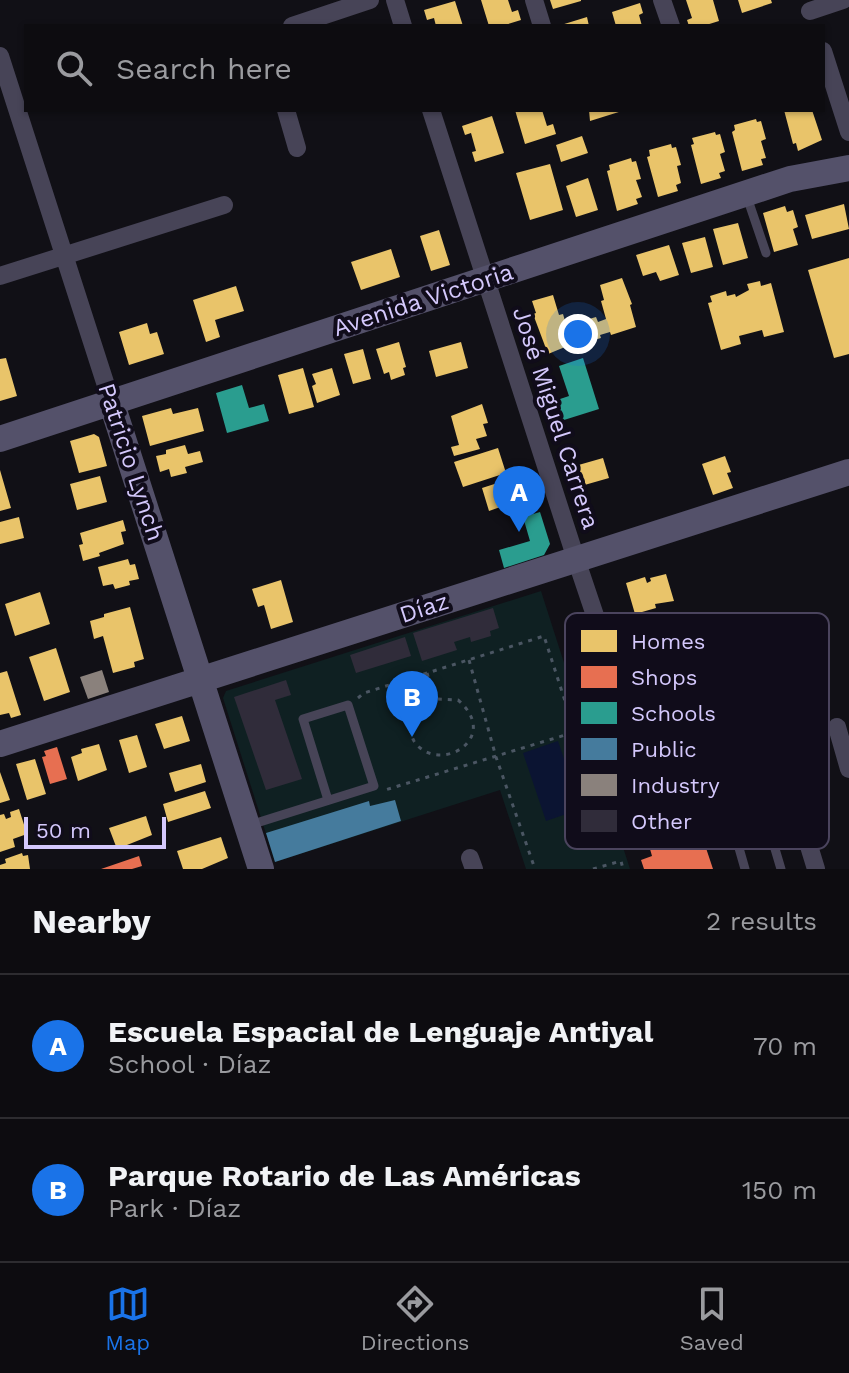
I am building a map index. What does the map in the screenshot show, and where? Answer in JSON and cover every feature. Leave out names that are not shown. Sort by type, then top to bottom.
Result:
[{"type":"street","points":[[298,24],[370,0]]},
{"type":"street","points":[[395,0],[402,24]]},
{"type":"street","points":[[534,0],[541,24]]},
{"type":"street","points":[[662,0],[670,24]]},
{"type":"street","points":[[811,12],[843,0]]},
{"type":"street","name":"Patricio Lynch","points":[[0,56],[15,113],[261,869]]},
{"type":"street","points":[[825,57],[849,132]]},
{"type":"street","points":[[287,112],[297,148]]},
{"type":"street","name":"José Miguel Carrera","points":[[432,112],[594,613]]},
{"type":"street","name":"Avenida Victoria","points":[[0,439],[790,179],[849,168]]},
{"type":"street","points":[[0,276],[224,205]]},
{"type":"street","name":"Díaz","points":[[0,744],[849,472]]},
{"type":"street","points":[[837,727],[849,769]]},
{"type":"street","points":[[810,849],[816,869]]},
{"type":"lane","points":[[746,194],[766,253]]},
{"type":"lane","points":[[247,826],[374,786],[348,705],[303,719],[328,800]]},
{"type":"lane","points":[[739,849],[745,869]]},
{"type":"lane","points":[[775,849],[781,869]]},
{"type":"path","points":[[348,705],[364,693],[544,636],[565,701]]},
{"type":"path","points":[[469,660],[496,757],[535,869]]},
{"type":"path","points":[[427,673],[435,699]]},
{"type":"path","points":[[435,699],[458,700],[470,715],[472,737],[467,746],[456,752],[430,752],[412,738],[408,715],[422,702],[435,699]]},
{"type":"path","points":[[374,786],[388,791],[565,735]]},
{"type":"path","points":[[593,869],[621,861],[623,869]]},
{"type":"shaded area","points":[[541,591],[565,666],[565,849],[624,849],[630,869],[526,869],[500,790],[275,862],[223,698],[226,691]]},
{"type":"water","points":[[558,741],[565,762],[565,814],[546,821],[523,753]]},
{"type":"building: Homes","points":[[481,0],[508,0],[512,12],[518,10],[521,20],[508,24],[488,24]]},
{"type":"building: Homes","points":[[550,0],[581,0],[581,1],[553,9]]},
{"type":"building: Homes","points":[[686,0],[713,0],[719,21],[688,24],[687,20],[692,18]]},
{"type":"building: Homes","points":[[738,0],[771,0],[772,3],[742,13]]},
{"type":"building: Homes","points":[[455,1],[462,24],[436,24],[434,18],[427,20],[424,10]]},
{"type":"building: Homes","points":[[640,3],[641,24],[615,24],[612,12]]},
{"type":"building: Homes","points":[[587,17],[589,24],[564,24]]},
{"type":"building: Homes","points":[[516,112],[543,112],[547,126],[553,124],[556,134],[525,144]]},
{"type":"building: Homes","points":[[589,112],[619,112],[590,121]]},
{"type":"building: Homes","points":[[785,112],[813,112],[822,140],[798,151],[796,143],[793,144]]},
{"type":"building: Homes","points":[[492,116],[504,153],[475,162],[472,152],[476,151],[471,133],[465,135],[462,126]]},
{"type":"building: Homes","points":[[756,119],[757,122],[761,121],[766,139],[761,141],[766,158],[761,159],[763,165],[742,171],[732,132],[734,125]]},
{"type":"building: Homes","points":[[715,132],[716,135],[720,134],[725,152],[720,154],[725,171],[719,173],[721,178],[701,184],[692,138]]},
{"type":"building: Homes","points":[[582,136],[588,153],[561,162],[556,145]]},
{"type":"building: Homes","points":[[671,144],[672,148],[676,147],[681,165],[677,166],[681,183],[676,185],[678,191],[658,197],[647,157],[650,156],[649,150]]},
{"type":"building: Homes","points":[[631,158],[632,162],[636,161],[641,179],[636,180],[642,197],[636,199],[638,204],[617,211],[607,171],[610,170],[609,165]]},
{"type":"building: Homes","points":[[550,164],[563,210],[530,220],[516,173]]},
{"type":"building: Homes","points":[[588,178],[598,210],[576,217],[566,186]]},
{"type":"building: Homes","points":[[844,204],[849,229],[812,239],[805,215]]},
{"type":"building: Homes","points":[[785,206],[787,212],[793,210],[798,227],[793,229],[798,245],[774,252],[763,213]]},
{"type":"building: Homes","points":[[738,223],[748,258],[723,265],[713,229]]},
{"type":"building: Homes","points":[[439,230],[450,265],[431,271],[420,236]]},
{"type":"building: Homes","points":[[705,237],[713,267],[691,273],[682,243]]},
{"type":"building: Homes","points":[[669,245],[679,275],[660,281],[656,272],[643,276],[636,255]]},
{"type":"building: Homes","points":[[391,249],[400,277],[361,290],[351,262]]},
{"type":"building: Homes","points":[[849,258],[849,354],[834,358],[808,270]]},
{"type":"building: Homes","points":[[622,278],[632,304],[636,327],[600,335],[601,338],[583,343],[582,340],[548,354],[533,314],[536,313],[532,301],[553,295],[568,331],[577,328],[575,323],[596,317],[598,322],[606,319],[600,285]]},
{"type":"building: Homes","points":[[760,281],[761,286],[771,283],[784,332],[764,337],[762,330],[739,336],[741,344],[721,350],[708,303],[712,302],[710,296],[726,291],[727,296],[735,294],[736,297],[749,290],[747,284]]},
{"type":"building: Homes","points":[[236,286],[244,311],[215,320],[220,337],[206,342],[193,300]]},
{"type":"building: Homes","points":[[147,323],[150,334],[157,332],[164,354],[129,365],[119,332]]},
{"type":"building: Homes","points":[[399,342],[406,367],[403,368],[405,375],[391,380],[389,372],[384,374],[376,349]]},
{"type":"building: Homes","points":[[461,342],[468,368],[436,377],[429,351]]},
{"type":"building: Homes","points":[[363,349],[371,379],[353,384],[344,354]]},
{"type":"building: Homes","points":[[6,358],[17,396],[0,401],[0,359]]},
{"type":"building: Homes","points":[[303,368],[314,407],[289,414],[278,375]]},
{"type":"building: Homes","points":[[332,368],[340,395],[317,403],[312,374]]},
{"type":"building: Homes","points":[[482,404],[488,423],[483,424],[487,436],[476,439],[480,449],[454,456],[451,447],[459,445],[451,416]]},
{"type":"building: Homes","points":[[171,408],[173,414],[198,408],[204,431],[150,446],[142,416]]},
{"type":"building: Homes","points":[[94,434],[99,437],[107,466],[79,473],[70,441]]},
{"type":"building: Homes","points":[[185,445],[188,454],[200,451],[203,462],[185,467],[187,473],[171,477],[169,469],[160,472],[156,456]]},
{"type":"building: Homes","points":[[498,448],[506,473],[463,487],[454,462]]},
{"type":"building: Homes","points":[[725,456],[733,488],[713,495],[702,464]]},
{"type":"building: Homes","points":[[603,458],[609,478],[581,486],[575,466]]},
{"type":"building: Homes","points":[[0,470],[11,508],[0,511]]},
{"type":"building: Homes","points":[[100,476],[107,502],[77,510],[70,484]]},
{"type":"building: Homes","points":[[519,476],[526,498],[489,511],[482,488]]},
{"type":"building: Homes","points":[[19,517],[24,538],[0,544],[0,522]]},
{"type":"building: Homes","points":[[123,520],[126,531],[121,532],[124,544],[83,561],[80,533]]},
{"type":"building: Homes","points":[[128,559],[130,565],[135,564],[139,579],[115,589],[113,584],[103,586],[98,567]]},
{"type":"building: Homes","points":[[666,574],[674,601],[655,604],[656,608],[635,613],[626,583],[645,577],[647,583],[651,581],[650,578]]},
{"type":"building: Homes","points":[[281,580],[293,622],[271,629],[264,605],[258,607],[252,589]]},
{"type":"building: Homes","points":[[40,592],[50,624],[15,636],[5,604]]},
{"type":"building: Homes","points":[[130,607],[144,659],[134,662],[135,667],[113,673],[103,636],[94,639],[90,621]]},
{"type":"building: Homes","points":[[56,648],[70,692],[44,701],[29,657]]},
{"type":"building: Homes","points":[[7,671],[21,715],[11,718],[9,713],[0,715],[0,673]]},
{"type":"building: Homes","points":[[182,716],[190,741],[164,749],[155,724]]},
{"type":"building: Homes","points":[[137,735],[147,767],[129,773],[119,740]]},
{"type":"building: Homes","points":[[99,744],[107,770],[78,781],[71,757],[82,753],[81,749]]},
{"type":"building: Homes","points":[[35,759],[46,794],[27,800],[16,764]]},
{"type":"building: Homes","points":[[201,764],[206,782],[175,792],[169,773]]},
{"type":"building: Homes","points":[[0,772],[10,800],[0,803]]},
{"type":"building: Homes","points":[[205,791],[211,808],[168,822],[163,804]]},
{"type":"building: Homes","points":[[19,809],[27,834],[13,839],[15,847],[0,852],[0,815],[4,814],[6,819],[11,817],[10,812]]},
{"type":"building: Homes","points":[[146,816],[152,835],[117,849],[109,828]]},
{"type":"building: Homes","points":[[221,837],[228,858],[202,869],[183,869],[177,851]]},
{"type":"building: Homes","points":[[22,853],[23,856],[28,855],[30,869],[0,869],[0,865],[6,863],[5,859]]},
{"type":"building: Shops","points":[[57,747],[67,779],[50,784],[42,757],[46,756],[44,751]]},
{"type":"building: Shops","points":[[650,849],[706,849],[713,869],[644,869],[641,860],[652,856]]},
{"type":"building: Shops","points":[[139,856],[142,866],[101,869]]},
{"type":"building: Schools","points":[[583,358],[599,409],[548,425],[542,405],[569,396],[559,366]]},
{"type":"building: Schools","points":[[242,385],[249,408],[264,404],[269,421],[227,433],[216,393]]},
{"type":"building: Schools","points":[[540,512],[550,544],[544,555],[504,568],[499,550],[530,541],[523,517]]},
{"type":"building: Public","points":[[395,800],[401,821],[275,862],[266,833],[369,801],[370,806]]},
{"type":"building: Industry","points":[[102,670],[109,692],[88,699],[80,677]]},
{"type":"building: Other","points":[[493,608],[499,628],[490,631],[491,636],[471,642],[470,637],[454,642],[457,650],[422,661],[413,633]]},
{"type":"building: Other","points":[[405,637],[411,656],[356,673],[350,655]]},
{"type":"building: Other","points":[[286,680],[291,695],[275,700],[302,779],[266,790],[234,697]]},
{"type":"place","name":"Escuela Espacial de Lenguaje Antiyal","points":[[519,532]]},
{"type":"place","name":"Parque Rotario de Las Américas","points":[[412,737]]}]
